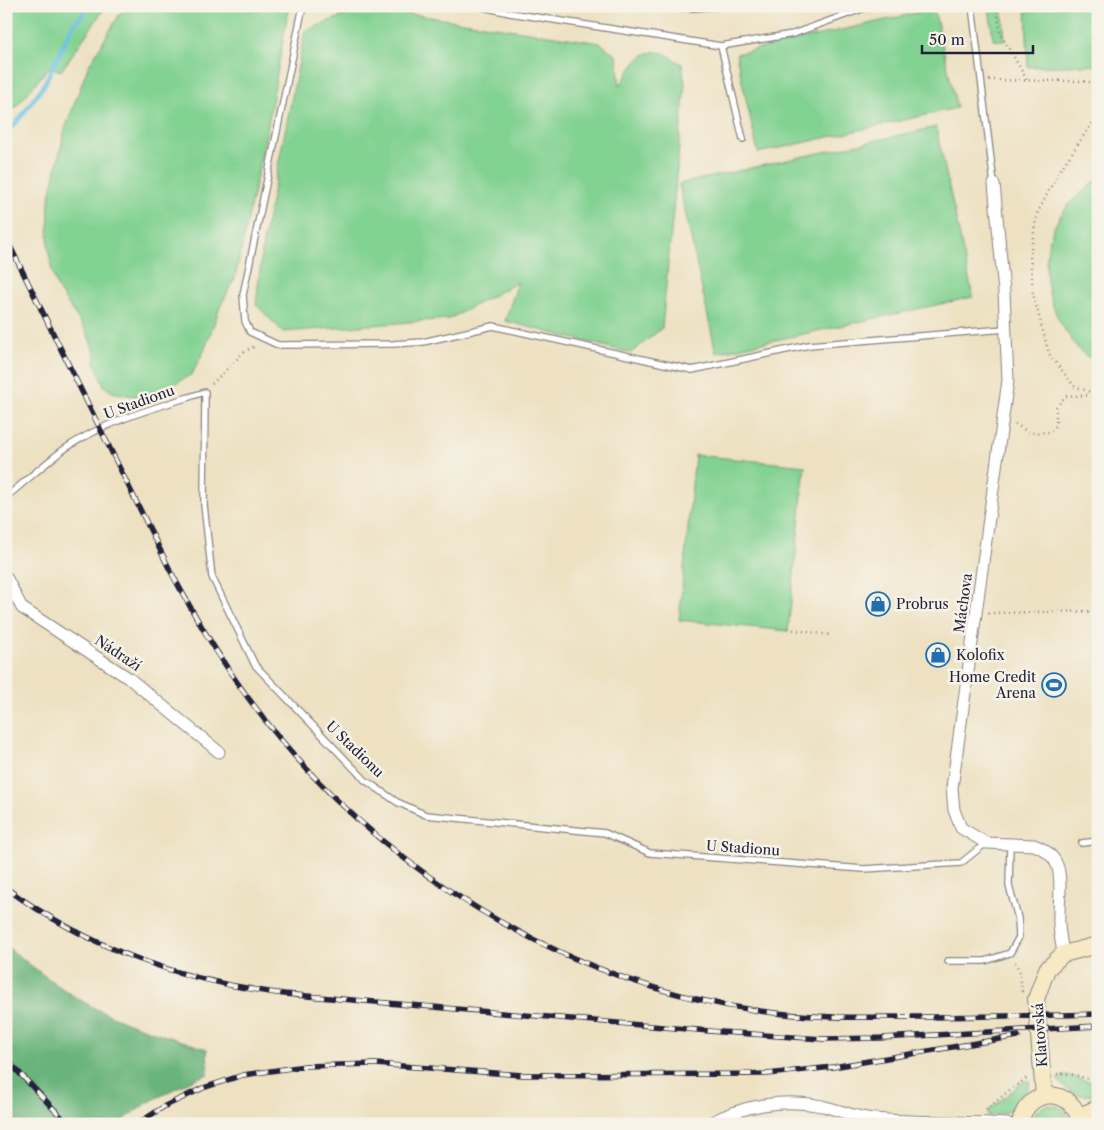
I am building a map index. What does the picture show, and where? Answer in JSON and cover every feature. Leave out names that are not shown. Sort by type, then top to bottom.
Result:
[{"type":"street","name":"Máchova","points":[[994,184],[1004,292],[1008,380],[952,788],[954,810],[961,828],[986,843],[1041,848],[1049,854],[1057,865],[1059,875],[1059,924],[1063,954]]},
{"type":"street","name":"Nádraží","points":[[6,577],[22,608],[130,679],[219,752]]},
{"type":"street","points":[[1063,954],[1098,945]]},
{"type":"street","name":"Klatovská","points":[[1044,1096],[1036,999],[1047,969],[1063,954]]},
{"type":"street","points":[[1020,1124],[1021,1117],[1030,1103],[1044,1096],[1052,1095],[1069,1102],[1079,1120],[1098,1108]]},
{"type":"street","points":[[708,1124],[746,1108],[786,1103],[821,1106],[872,1119],[1007,1124]]},
{"type":"lane","points":[[303,6],[243,295],[245,321],[250,332],[267,341],[278,345],[424,342],[493,326],[692,370],[809,345],[1005,329]]},
{"type":"lane","points":[[479,6],[510,13],[721,46],[793,34],[870,6]]},
{"type":"lane","points":[[972,6],[994,184]]},
{"type":"lane","points":[[721,46],[743,139]]},
{"type":"lane","name":"U Stadionu","points":[[6,497],[67,448],[100,430],[120,420],[205,392],[204,505],[212,577],[255,665],[365,780],[397,802],[426,815],[605,833],[650,853],[864,869],[961,863],[986,843]]},
{"type":"lane","points":[[1082,843],[1098,841]]},
{"type":"lane","points":[[948,961],[985,961],[1010,953],[1019,937],[1018,918],[1009,886],[1010,844]]},
{"type":"path","points":[[997,6],[1000,33],[1028,81]]},
{"type":"path","points":[[982,79],[1098,83]]},
{"type":"path","points":[[1098,115],[1058,173],[1037,214],[1030,255],[1033,294],[1049,354],[1074,386],[1098,395]]},
{"type":"path","points":[[205,392],[245,350],[267,341]]},
{"type":"path","points":[[1003,416],[1030,433],[1051,432],[1056,425],[1056,407],[1066,396],[1098,395]]},
{"type":"path","points":[[976,613],[1098,611]]},
{"type":"path","points":[[788,629],[830,635]]},
{"type":"path","points":[[1010,953],[1020,972],[1022,991]]},
{"type":"path","points":[[985,1122],[986,1111],[1026,1078],[1063,1073],[1098,1082]]},
{"type":"green space","points":[[6,6],[106,6],[61,71],[49,67],[16,107],[6,112]]},
{"type":"green space","points":[[127,6],[289,6],[267,130],[235,278],[220,307],[204,351],[192,374],[155,395],[133,396],[112,392],[104,386],[95,363],[96,355],[86,331],[58,289],[52,271],[48,245],[49,201],[65,129],[88,67],[119,15]]},
{"type":"green space","points":[[989,6],[1002,6],[1005,41],[993,40]]},
{"type":"green space","points":[[1026,6],[1098,6],[1098,65],[1028,67]]},
{"type":"green space","points":[[365,7],[600,43],[617,56],[620,86],[637,61],[649,53],[665,54],[682,64],[685,84],[662,328],[631,353],[505,321],[518,282],[449,319],[283,332],[256,305],[263,242],[305,31]]},
{"type":"green space","points":[[934,9],[957,108],[758,153],[736,54]]},
{"type":"green space","points":[[936,127],[973,297],[716,353],[679,184]]},
{"type":"green space","points":[[1098,180],[1098,361],[1079,350],[1057,316],[1050,297],[1046,259],[1050,240],[1057,222],[1068,206]]},
{"type":"green space","points":[[1094,440],[1098,440],[1098,527],[1096,527]]},
{"type":"green space","points":[[695,455],[805,466],[788,631],[679,620]]},
{"type":"green space","points":[[6,946],[54,982],[92,1007],[130,1023],[207,1049],[208,1074],[147,1103],[118,1124],[6,1124]]},
{"type":"green space","points":[[1067,1075],[1093,1083],[1098,1087],[1098,1093],[1091,1095],[1075,1094],[1057,1079]]},
{"type":"green space","points":[[1024,1081],[1030,1081],[1024,1097],[1016,1107],[1004,1113],[988,1116],[988,1111]]},
{"type":"green space","points":[[1046,1105],[1062,1109],[1068,1115],[1071,1124],[1030,1124],[1035,1112]]},
{"type":"waterway","points":[[6,133],[17,122],[44,85],[71,29],[89,6]]},
{"type":"railway","points":[[638,6],[693,9],[745,6]]},
{"type":"railway","points":[[6,238],[170,570],[200,625],[222,660],[258,711],[306,768],[359,821],[417,868],[480,910],[546,945],[615,975],[687,997],[781,1014],[822,1016],[926,1017],[1098,1014]]},
{"type":"railway","points":[[6,888],[38,910],[71,928],[104,945],[138,959],[209,981],[284,994],[721,1032],[823,1039],[881,1038],[1098,1026]]},
{"type":"railway","points":[[137,1124],[165,1106],[203,1088],[243,1075],[305,1066],[375,1064],[523,1075],[767,1074],[833,1067],[1018,1036]]},
{"type":"railway","points":[[6,1059],[68,1124]]},
{"type":"place","name":"Probrus","points":[[878,604]]},
{"type":"place","name":"Kolofix","points":[[938,655]]},
{"type":"place","name":"Home Credit Arena","points":[[1054,685]]}]
